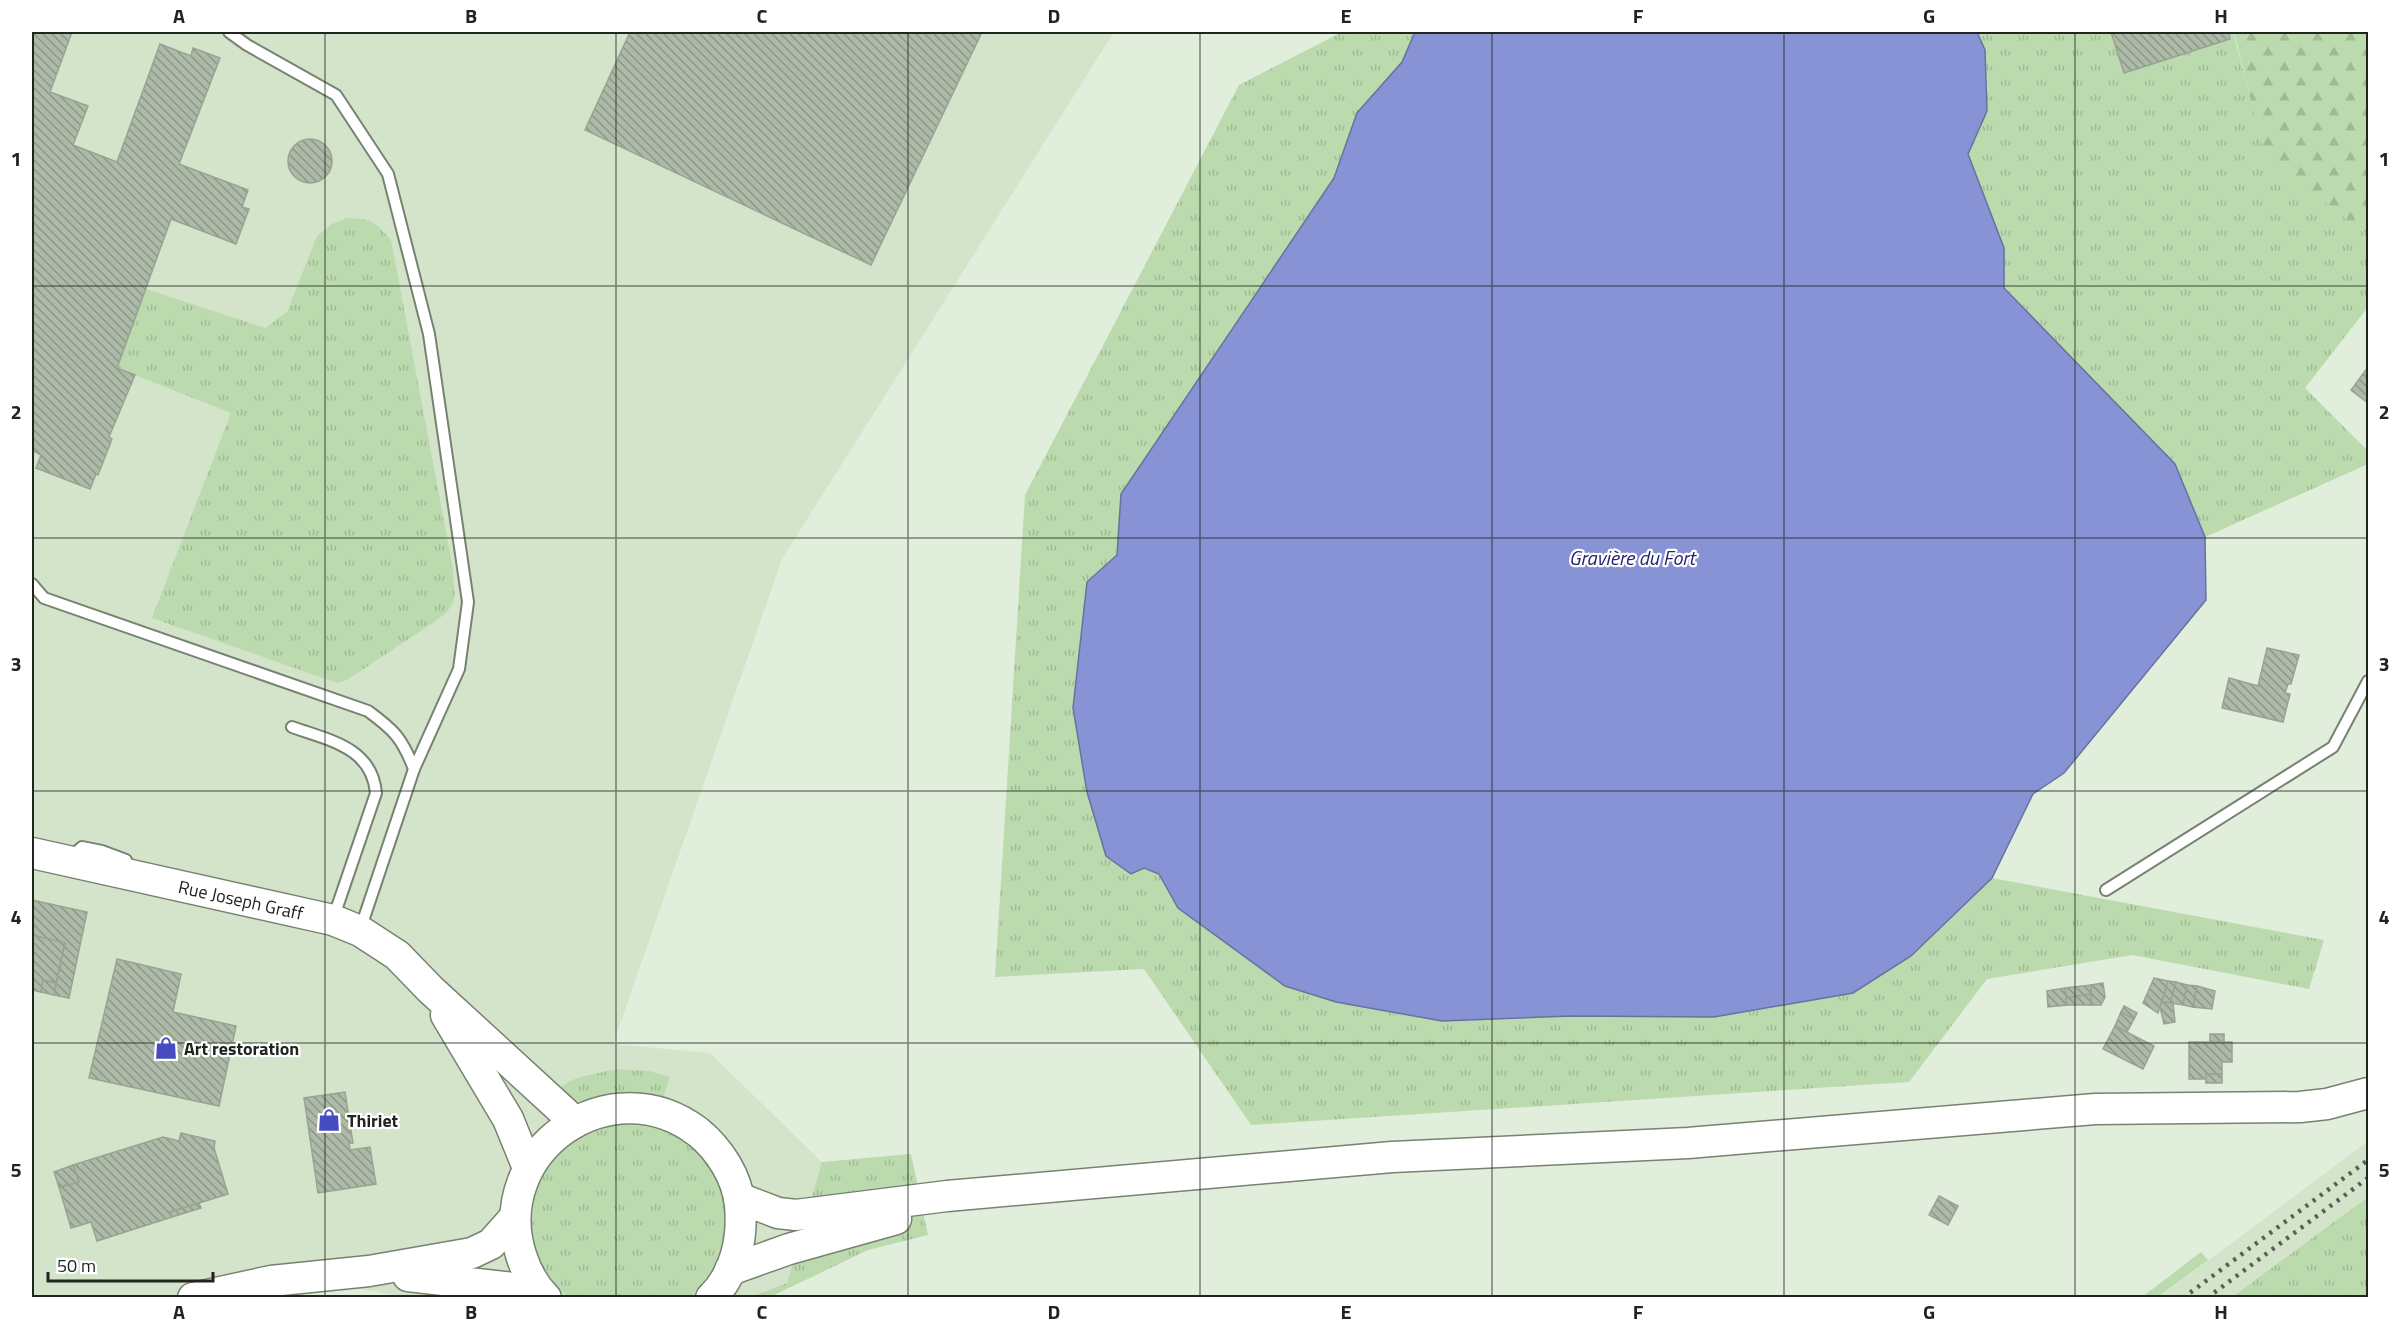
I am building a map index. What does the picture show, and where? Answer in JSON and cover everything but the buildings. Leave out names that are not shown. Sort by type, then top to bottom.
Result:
[{"type":"main road","name":"Rue Joseph Graff","points":[[32,853],[347,926],[397,955],[430,990],[575,1122]]},
{"type":"main road","name":"Rue Joseph Graff","points":[[430,990],[508,1119],[528,1168]]},
{"type":"main road","points":[[739,1198],[778,1213],[796,1215],[947,1196],[1392,1157],[1688,1143],[2095,1109],[2300,1107],[2327,1104],[2368,1094]]},
{"type":"main road","points":[[542,1294],[525,1268],[517,1243],[515,1217],[519,1192],[528,1168],[548,1141],[575,1122],[597,1112],[620,1108],[644,1109],[667,1114],[688,1125],[706,1139],[721,1156],[732,1176],[739,1198],[741,1222],[739,1247],[730,1270],[711,1298]]},
{"type":"main road","points":[[730,1270],[852,1230],[922,1212],[1038,1189]]},
{"type":"main road","points":[[193,1298],[271,1281],[369,1271],[472,1253],[491,1244],[515,1217]]},
{"type":"main road","points":[[369,1271],[542,1294]]},
{"type":"lane","points":[[229,32],[247,45],[336,95],[388,174],[429,334],[468,602],[459,669],[347,926]]},
{"type":"lane","points":[[32,584],[44,598],[368,711],[388,726],[403,743],[414,769]]},
{"type":"lane","points":[[2106,890],[2333,747],[2368,681]]},
{"type":"lane","points":[[292,727],[347,747],[368,766],[375,779],[376,793],[347,926]]},
{"type":"shaded area","points":[[32,32],[1114,32],[782,559],[613,1044],[710,1053],[822,1162],[787,1283],[748,1298],[410,1298],[354,1288],[270,1298],[32,1297]]},
{"type":"shaded area","points":[[2368,1141],[2368,1197],[2232,1297],[2158,1298]]},
{"type":"green space","points":[[1342,32],[1415,32],[1402,62],[1357,113],[1334,178],[1121,494],[1117,555],[1087,582],[1073,708],[1087,792],[1106,857],[1159,874],[1178,908],[1285,986],[1336,1002],[1442,1021],[1571,1016],[1911,956],[1992,878],[2324,940],[2309,989],[2132,955],[1987,979],[1909,1082],[1251,1125],[1144,969],[995,977],[1025,495],[1239,85]]},
{"type":"green space","points":[[1977,32],[2233,32],[2266,158],[2368,235],[2368,307],[2305,388],[2368,451],[2368,464],[2205,537],[2175,464],[2004,287],[2004,248],[1968,154],[1987,111],[1985,50]]},
{"type":"green space","points":[[2234,32],[2368,32],[2368,235],[2265,158]]},
{"type":"green space","points":[[347,218],[372,222],[391,240],[453,569],[454,598],[449,609],[437,620],[347,680],[337,683],[152,618],[231,413],[117,368],[146,289],[265,328],[287,312],[317,236],[332,224]]},
{"type":"green space","points":[[617,1069],[649,1071],[670,1077],[662,1101],[623,1097],[579,1101],[564,1097],[557,1092],[562,1086],[576,1079]]},
{"type":"green space","points":[[615,1125],[653,1127],[674,1135],[694,1149],[710,1167],[720,1189],[725,1212],[725,1236],[719,1259],[707,1280],[689,1297],[569,1297],[554,1283],[542,1266],[535,1247],[532,1226],[533,1206],[538,1186],[548,1167],[568,1146],[587,1135]]},
{"type":"green space","points":[[911,1154],[928,1235],[868,1250],[770,1297],[748,1298],[787,1283],[822,1162]]},
{"type":"green space","points":[[2368,1197],[2368,1297],[2232,1297]]},
{"type":"green space","points":[[2201,1252],[2208,1260],[2158,1297],[2142,1297]]},
{"type":"water","name":"Gravière du Fort","points":[[1415,32],[1977,32],[1985,50],[1987,111],[1968,154],[2004,248],[2004,288],[2175,464],[2205,537],[2206,600],[2064,773],[2033,794],[1992,878],[1911,956],[1853,993],[1714,1017],[1571,1016],[1442,1021],[1336,1002],[1285,986],[1178,908],[1159,874],[1144,868],[1131,874],[1106,856],[1087,792],[1073,708],[1087,582],[1117,555],[1121,494],[1334,178],[1357,113],[1402,62]]},
{"type":"railway","points":[[2183,1298],[2368,1160]]},
{"type":"railway","points":[[2207,1298],[2368,1178]]},
{"type":"place","name":"Art restoration","points":[[166,1048]]},
{"type":"place","name":"Thiriet","points":[[329,1120]]}]
